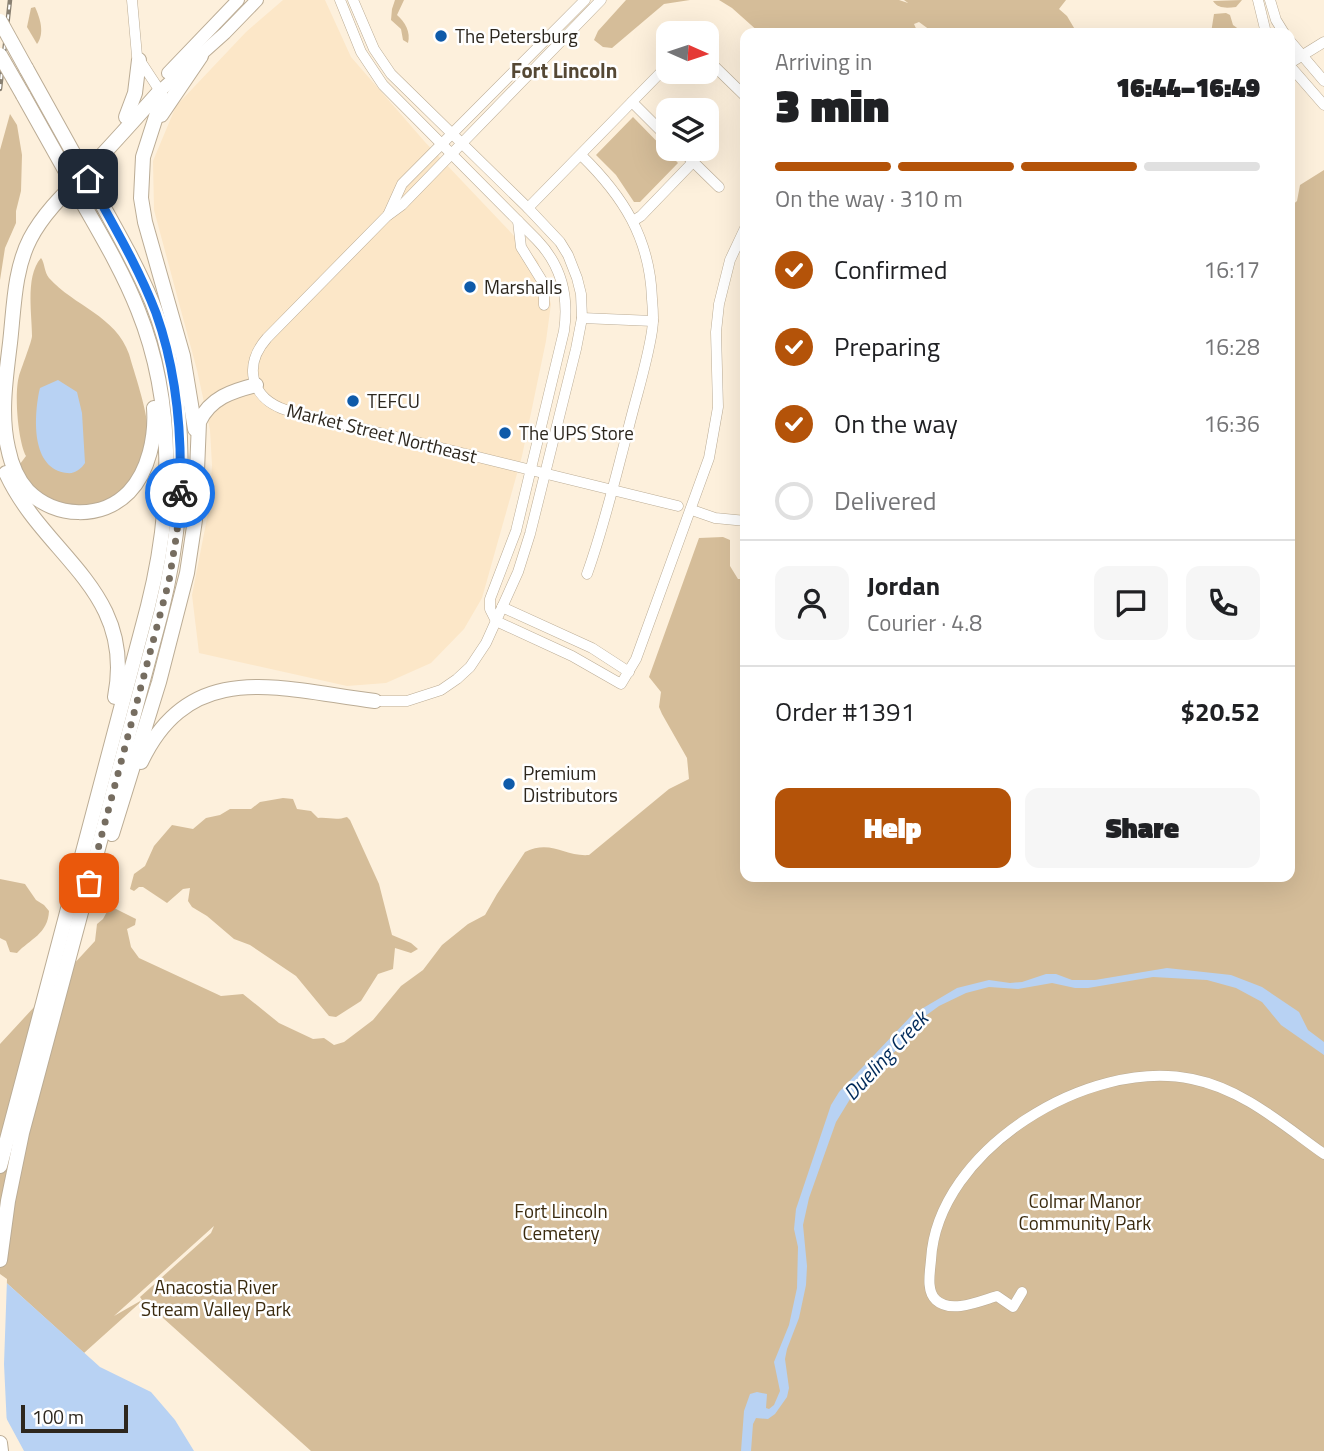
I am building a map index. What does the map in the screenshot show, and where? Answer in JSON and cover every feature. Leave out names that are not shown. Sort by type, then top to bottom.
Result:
[{"type":"highway","points":[[0,21],[132,260],[160,327],[175,396],[180,466],[177,532],[167,589],[22,1133],[8,1201],[0,1260]]},
{"type":"highway","points":[[0,55],[132,295],[148,339],[162,405],[166,460],[164,515],[150,597],[0,1166]]},
{"type":"highway","points":[[152,132],[178,87],[201,56]]},
{"type":"highway","points":[[126,117],[135,93],[139,60]]},
{"type":"highway","points":[[0,350],[9,275],[21,236],[43,204],[126,117],[158,89]]},
{"type":"highway","points":[[158,89],[161,101],[142,165],[142,206],[183,356],[197,447]]},
{"type":"highway","points":[[132,295],[154,403],[154,431],[147,460],[134,486],[117,502],[88,512],[60,510],[41,501],[23,484],[11,459],[5,437],[4,404],[20,265],[26,247],[46,214],[158,89]]},
{"type":"highway","points":[[111,834],[159,682],[187,573],[196,511],[200,422],[210,404],[222,396],[256,385]]},
{"type":"highway","points":[[0,455],[17,494],[98,596],[115,636],[119,662],[117,691],[93,809]]},
{"type":"highway","points":[[81,910],[148,749],[175,717],[202,698],[226,689],[251,685],[375,701]]},
{"type":"highway","points":[[0,1443],[1,1451]]},
{"type":"main road","points":[[158,89],[238,0]]},
{"type":"main road","points":[[158,89],[201,56],[257,0]]},
{"type":"main road","points":[[225,33],[244,23],[268,0]]},
{"type":"street","points":[[132,0],[135,47],[139,60],[158,89]]},
{"type":"street","points":[[340,0],[361,52],[377,77],[543,246],[562,282],[566,306],[565,331],[514,539],[490,599],[490,609],[496,621],[572,656],[621,684],[629,672],[705,473],[716,430],[719,393],[716,328],[720,292],[740,239]]},
{"type":"street","points":[[353,0],[369,39],[387,68],[555,235],[571,261],[581,295],[582,318],[526,547],[496,621],[475,660],[448,685],[424,697],[407,701],[375,701]]},
{"type":"street","points":[[387,216],[399,188],[585,0]]},
{"type":"street","points":[[256,385],[253,367],[255,355],[261,345],[387,216],[402,205],[601,0]]},
{"type":"street","points":[[1258,0],[1265,28]]},
{"type":"street","points":[[1270,0],[1281,28]]},
{"type":"street","points":[[1295,61],[1324,42]]},
{"type":"street","points":[[1295,48],[1324,81]]},
{"type":"street","points":[[525,61],[533,68]]},
{"type":"street","points":[[719,71],[740,91]]},
{"type":"street","points":[[1295,71],[1324,104]]},
{"type":"street","points":[[528,208],[656,77]]},
{"type":"street","points":[[632,102],[656,126]]},
{"type":"street","points":[[581,155],[613,188],[633,221],[650,275],[653,321],[613,490],[587,574]]},
{"type":"street","points":[[633,221],[644,214],[693,162],[719,187]]},
{"type":"street","points":[[518,221],[521,247],[544,284],[544,305]]},
{"type":"street","points":[[582,318],[653,321]]},
{"type":"street","name":"Market Street Northeast","points":[[256,385],[268,402],[286,410],[678,506]]},
{"type":"street","points":[[692,510],[715,519],[740,521]]},
{"type":"street","points":[[502,607],[592,648],[629,672]]},
{"type":"street","points":[[997,1296],[947,1306],[931,1294],[932,1247],[939,1220],[947,1201],[964,1176],[991,1147],[1034,1116],[1076,1094],[1137,1076],[1192,1079],[1237,1094],[1324,1154]]},
{"type":"shaded area","points":[[283,0],[325,0],[351,57],[425,142],[538,261],[551,304],[522,456],[482,598],[464,629],[431,663],[386,683],[347,686],[199,653],[192,595],[209,508],[212,465],[210,430],[197,370],[154,210],[153,161],[176,106],[246,32]]},
{"type":"green space","points":[[395,0],[404,0],[397,15],[407,28],[408,43],[403,40],[401,29],[391,20]]},
{"type":"green space","points":[[626,0],[690,0],[664,4],[612,48],[603,47],[594,40],[598,31]]},
{"type":"green space","points":[[719,0],[899,0],[908,3],[904,0],[1066,0],[1059,9],[1074,28],[927,28],[919,22],[914,24],[916,28],[754,28]]},
{"type":"green space","points":[[1242,0],[1236,7],[1229,8],[1220,7],[1213,1]]},
{"type":"green space","points":[[35,7],[41,30],[37,44],[27,27],[31,8]]},
{"type":"green space","points":[[1214,14],[1230,15],[1233,25],[1237,28],[1212,28]]},
{"type":"green space","points":[[10,114],[17,125],[22,155],[21,191],[16,223],[5,248],[0,280],[0,150]]},
{"type":"green space","points":[[633,117],[656,141],[656,161],[678,163],[640,202],[634,202],[616,175],[596,155]]},
{"type":"green space","points":[[1324,170],[1324,1451],[311,1451],[143,1300],[84,1353],[0,1277],[0,1044],[95,941],[97,924],[110,906],[136,919],[135,925],[127,929],[131,947],[139,958],[221,996],[243,994],[279,1023],[313,1039],[324,1038],[334,1045],[344,1042],[373,1020],[401,986],[423,970],[442,945],[468,924],[485,915],[525,852],[543,847],[589,855],[669,789],[689,779],[687,758],[659,707],[661,692],[649,677],[699,538],[723,537],[730,540],[730,566],[740,579],[740,882],[1295,882],[1297,201],[1300,185]],"holes":[[[214,1226],[211,1233],[140,1297],[142,1300],[114,1316]]]},
{"type":"green space","points":[[41,258],[49,278],[105,321],[123,341],[146,417],[146,441],[134,475],[117,495],[90,507],[61,504],[47,497],[26,477],[20,464],[26,456],[19,429],[18,384],[32,339],[31,285]]},
{"type":"green space","points":[[293,799],[297,809],[311,811],[318,818],[347,817],[350,820],[379,884],[392,935],[418,949],[411,953],[395,948],[393,969],[378,974],[361,1001],[336,1017],[329,1016],[296,976],[250,945],[234,939],[192,907],[188,901],[190,888],[183,889],[167,903],[143,887],[134,891],[130,889],[134,874],[145,866],[154,846],[172,825],[193,829],[206,818],[220,815],[230,809],[251,809],[260,802]]},
{"type":"green space","points":[[0,879],[25,884],[36,900],[49,911],[42,931],[17,953],[10,952],[6,941],[0,938]]},
{"type":"water","points":[[58,380],[77,392],[82,413],[85,463],[78,471],[70,473],[55,469],[47,462],[41,452],[36,428],[40,388]]},
{"type":"water","name":"Dueling Creek","points":[[1167,968],[1231,975],[1262,987],[1299,1012],[1308,1030],[1324,1042],[1324,1055],[1281,1025],[1262,1002],[1236,988],[1207,980],[1153,977],[1088,988],[1052,983],[1018,989],[989,987],[966,993],[939,1006],[917,1022],[909,1039],[886,1058],[855,1091],[836,1122],[809,1198],[803,1225],[806,1285],[799,1318],[785,1359],[789,1388],[787,1397],[768,1419],[756,1418],[751,1451],[741,1451],[744,1411],[750,1394],[767,1394],[766,1408],[769,1409],[774,1405],[780,1391],[774,1362],[789,1325],[797,1288],[798,1247],[794,1229],[796,1209],[831,1105],[839,1092],[913,1014],[957,988],[989,980],[1022,982],[1046,974],[1056,974],[1072,980],[1095,980]]},
{"type":"water","points":[[0,1277],[100,1367],[151,1392],[175,1420],[194,1451],[24,1451],[4,1414]]},
{"type":"pier","points":[[0,1274],[7,1279],[4,1364],[7,1427],[0,1415]]},
{"type":"railway","points":[[0,89],[10,0]]},
{"type":"way so far","points":[[89,883],[169,581],[180,493]]},
{"type":"place","name":"The Petersburg","points":[[441,36]]},
{"type":"place","name":"Marshalls","points":[[470,287]]},
{"type":"place","name":"TEFCU","points":[[353,401]]},
{"type":"place","name":"The UPS Store","points":[[505,433]]},
{"type":"place","name":"Premium Distributors","points":[[509,784]]},
{"type":"district","name":"Fort Lincoln","points":[[564,71]]},
{"type":"route","points":[[88,179],[132,260],[152,302],[160,327],[175,396],[180,493]]},
{"type":"park label","name":"Colmar Manor Community Park","points":[[1085,1212]]},
{"type":"park label","name":"Fort Lincoln Cemetery","points":[[561,1222]]},
{"type":"park label","name":"Anacostia River Stream Valley Park","points":[[216,1298]]}]
